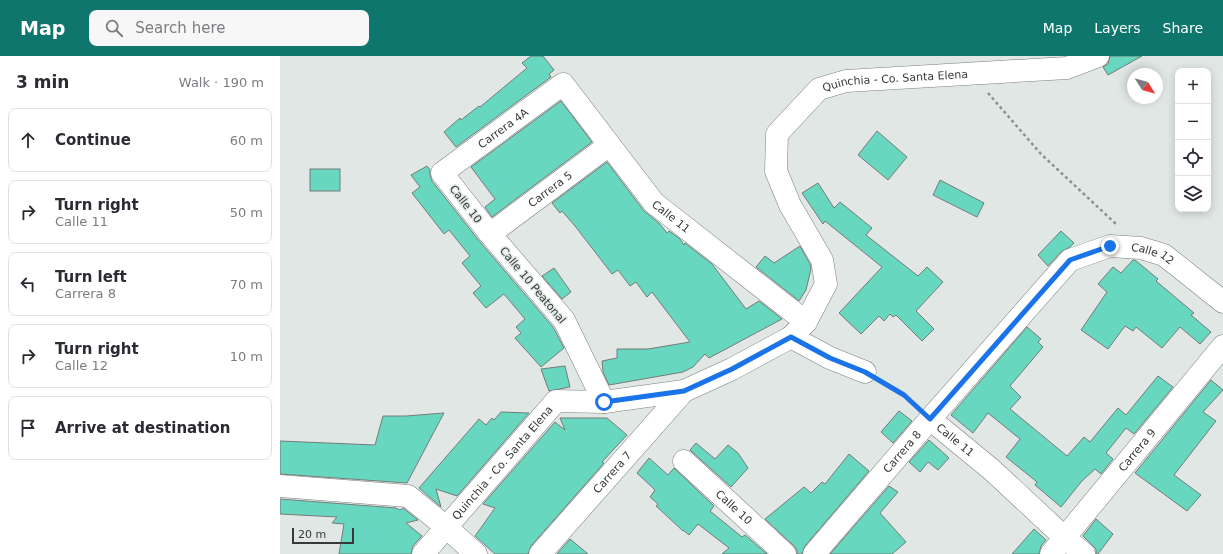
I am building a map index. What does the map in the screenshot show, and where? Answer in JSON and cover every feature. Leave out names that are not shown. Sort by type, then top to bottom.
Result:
[{"type":"street","name":"Quinchia - Co. Santa Elena","points":[[446,527],[556,401],[604,402],[684,391],[732,369],[798,330],[826,284],[822,260],[790,205],[776,171],[777,134],[819,89],[846,81],[1067,68],[1098,56]]},
{"type":"street","name":"Calle 11","points":[[563,84],[654,203],[830,358],[865,372]]},
{"type":"street","name":"Carrera 4A","points":[[442,173],[563,84]]},
{"type":"street","name":"Carrera 5","points":[[490,234],[609,145]]},
{"type":"street","name":"Calle 10","points":[[442,173],[490,234]]},
{"type":"street","name":"Calle 10 Peatonal","points":[[490,234],[564,320],[604,402]]},
{"type":"street","name":"Calle 12","points":[[1070,260],[1110,246],[1141,248],[1164,255],[1223,302]]},
{"type":"street","name":"Carrera 8","points":[[814,554],[1070,260]]},
{"type":"street","name":"Carrera 9","points":[[1058,546],[1223,346]]},
{"type":"street","name":"Carrera 7","points":[[540,554],[684,391]]},
{"type":"street","name":"Calle 11","points":[[930,419],[992,470],[1058,546],[1084,554]]},
{"type":"street","name":"Calle 10","points":[[684,461],[784,554]]},
{"type":"street","points":[[280,486],[408,496],[476,554]]},
{"type":"street","points":[[423,554],[446,527]]},
{"type":"path","points":[[970,74],[1041,154],[1141,248]]},
{"type":"path","name":"Calle 11","points":[[865,372],[904,395],[930,419]]},
{"type":"building","points":[[531,56],[543,56],[554,70],[549,74],[551,77],[456,147],[444,132],[460,118],[461,120],[479,106],[480,107],[527,68],[522,63]]},
{"type":"building","points":[[1110,56],[1142,56],[1108,75],[1103,67],[1108,64]]},
{"type":"building","points":[[561,101],[592,142],[492,217],[485,207],[495,199],[471,167]]},
{"type":"building","points":[[877,131],[907,157],[888,180],[858,155]]},
{"type":"building","points":[[607,162],[644,211],[659,223],[667,233],[669,231],[680,239],[684,245],[685,243],[712,264],[746,309],[759,301],[782,319],[709,358],[705,354],[693,367],[683,372],[609,385],[603,372],[602,361],[617,358],[617,349],[648,349],[690,342],[652,292],[647,297],[636,282],[630,286],[618,270],[612,274],[575,226],[562,211],[560,213],[552,203]]},
{"type":"building","points":[[427,166],[430,170],[432,181],[480,242],[553,327],[564,348],[541,367],[515,338],[521,333],[516,327],[525,319],[504,294],[486,308],[473,293],[481,286],[462,263],[470,256],[449,230],[444,234],[412,193],[420,187],[411,175]]},
{"type":"building","points":[[310,169],[340,169],[340,191],[310,191]]},
{"type":"building","points":[[940,180],[984,203],[977,217],[933,195]]},
{"type":"building","points":[[818,183],[834,208],[840,202],[872,228],[866,235],[918,276],[927,267],[943,282],[916,311],[934,329],[922,341],[896,315],[893,317],[890,314],[884,321],[879,316],[861,334],[839,313],[882,267],[825,221],[823,224],[802,193]]},
{"type":"building","points":[[1061,231],[1074,243],[1061,252],[1048,266],[1038,255]]},
{"type":"building","points":[[800,246],[810,264],[811,269],[806,290],[799,301],[756,267],[765,256],[774,263]]},
{"type":"building","points":[[1133,260],[1135,260],[1158,279],[1156,281],[1194,313],[1191,315],[1211,332],[1200,344],[1180,327],[1162,348],[1136,327],[1133,331],[1125,326],[1108,349],[1081,330],[1107,292],[1098,284],[1113,267],[1121,273]]},
{"type":"building","points":[[554,268],[571,292],[562,299],[542,276]]},
{"type":"building","points":[[1027,327],[1041,339],[1038,342],[1043,347],[1010,386],[1021,397],[1010,409],[1067,456],[1084,437],[1090,442],[1118,408],[1126,415],[1158,376],[1173,387],[1134,434],[1126,428],[1106,453],[1113,459],[1101,474],[1095,469],[1082,481],[1061,507],[1035,485],[1037,482],[1006,457],[1020,439],[988,413],[973,433],[951,415]]},
{"type":"building","points":[[565,366],[570,387],[549,391],[541,369]]},
{"type":"building","points":[[1211,380],[1223,390],[1203,412],[1216,421],[1174,475],[1201,495],[1187,511],[1135,473]]},
{"type":"building","points":[[899,411],[912,421],[893,443],[881,432]]},
{"type":"building","points":[[501,412],[529,413],[457,496],[436,489],[441,507],[419,488],[479,419],[486,425],[492,418],[494,420]]},
{"type":"building","points":[[444,413],[407,483],[280,474],[280,441],[375,445],[383,416]]},
{"type":"building","points":[[560,418],[607,418],[627,435],[602,462],[604,463],[531,546],[528,554],[495,554],[475,536],[495,508],[483,504],[555,422],[565,430]]},
{"type":"building","points":[[929,440],[949,458],[938,470],[928,462],[920,472],[909,462]]},
{"type":"building","points":[[696,443],[715,459],[728,445],[738,453],[748,468],[731,487],[690,450]]},
{"type":"building","points":[[849,454],[869,471],[805,546],[802,554],[797,554],[797,550],[793,545],[765,519],[804,487],[811,493],[822,482],[825,484]]},
{"type":"building","points":[[649,458],[668,475],[674,468],[714,506],[710,511],[742,537],[745,535],[767,554],[722,554],[729,548],[698,524],[689,535],[683,531],[656,506],[658,504],[650,497],[655,490],[637,473]]},
{"type":"building","points":[[889,486],[898,492],[880,513],[906,542],[892,554],[830,554]]},
{"type":"building","points":[[280,499],[396,508],[400,510],[403,508],[418,520],[406,523],[422,536],[413,546],[411,554],[339,554],[344,524],[332,523],[337,517],[280,514]]},
{"type":"building","points":[[1096,519],[1113,534],[1098,554],[1096,554],[1096,549],[1083,536]]},
{"type":"building","points":[[1034,529],[1046,540],[1041,546],[1039,554],[1012,554]]},
{"type":"building","points":[[570,539],[588,554],[557,554]]},
{"type":"route","points":[[604,402],[684,391],[732,369],[791,337],[830,358],[865,372],[904,395],[930,419],[1070,260],[1110,246]]}]
